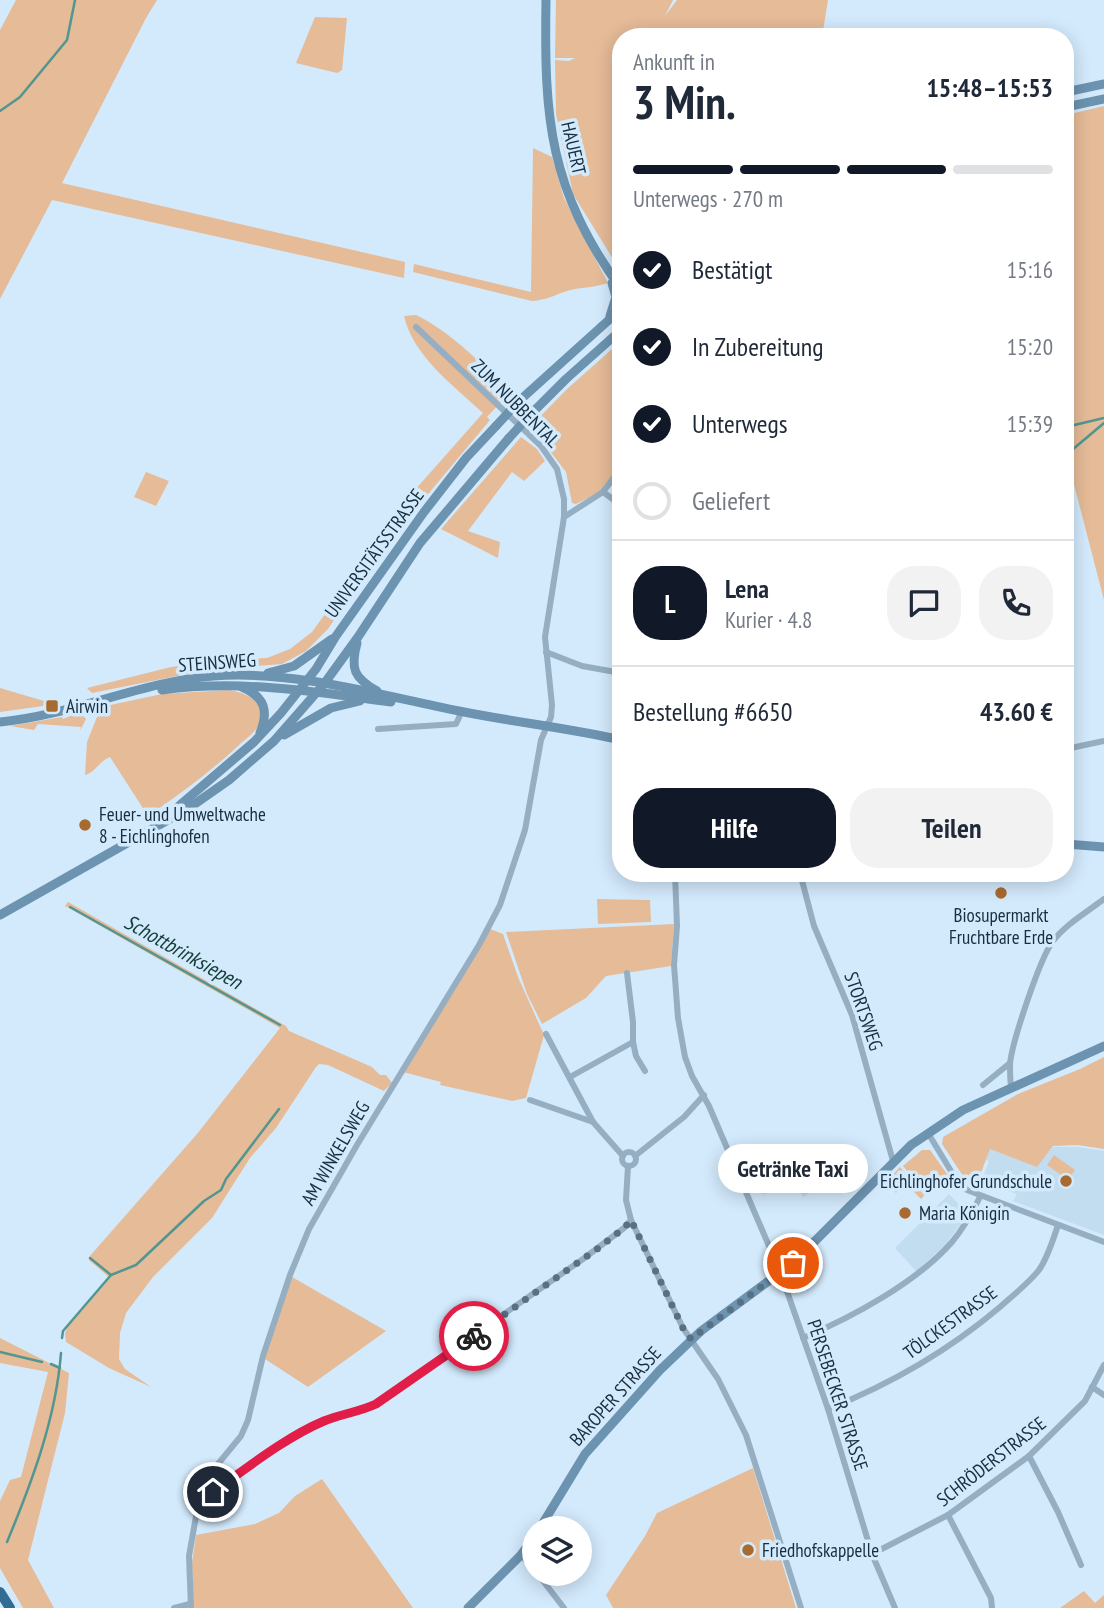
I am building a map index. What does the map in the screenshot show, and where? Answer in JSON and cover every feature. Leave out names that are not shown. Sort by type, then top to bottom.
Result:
[{"type":"highway","points":[[0,1592],[10,1608]]},
{"type":"main road","name":"HAUERT","points":[[545,0],[545,87],[556,159],[576,215],[612,276]]},
{"type":"main road","points":[[1074,90],[1104,84]]},
{"type":"main road","points":[[1074,105],[1104,99]]},
{"type":"main road","points":[[606,268],[612,285]]},
{"type":"main road","points":[[610,319],[612,312]]},
{"type":"main road","name":"UNIVERSITÄTSSTRASSE","points":[[162,821],[254,742],[304,685],[424,512],[466,458],[519,401],[610,319]]},
{"type":"main road","name":"UNIVERSITÄTSSTRASSE","points":[[0,915],[189,808],[229,780],[274,741],[321,688],[420,543],[532,413],[612,338]]},
{"type":"main road","points":[[255,676],[294,666],[336,636]]},
{"type":"main road","name":"UNIVERSITÄTSSTRASSE","points":[[358,637],[352,659],[355,671],[384,698]]},
{"type":"main road","name":"STEINSWEG","points":[[0,722],[55,712],[144,688],[187,680],[255,676],[304,685]]},
{"type":"main road","points":[[237,684],[256,694],[265,706],[264,722],[254,742]]},
{"type":"main road","name":"STEINSWEG","points":[[130,693],[192,685],[304,685]]},
{"type":"main road","points":[[304,685],[612,738]]},
{"type":"main road","points":[[274,741],[338,705],[384,698]]},
{"type":"main road","points":[[1074,845],[1104,847]]},
{"type":"main road","name":"BAROPER STRASSE","points":[[547,1516],[585,1454],[660,1370],[691,1339],[781,1274],[808,1250],[893,1161],[963,1110],[1104,1046]]},
{"type":"main road","points":[[468,1608],[521,1555]]},
{"type":"street","name":"ZUM NUBBENTAL","points":[[416,327],[528,433],[549,456],[561,482],[564,517],[545,632],[552,697],[547,726]]},
{"type":"street","points":[[564,517],[603,492],[612,480]]},
{"type":"street","points":[[603,492],[612,498]]},
{"type":"street","points":[[546,652],[582,666],[612,671]]},
{"type":"street","points":[[378,729],[456,724],[462,712]]},
{"type":"street","name":"AM WINKELSWEG","points":[[190,1606],[189,1556],[198,1505],[213,1470],[241,1436],[248,1420],[263,1356],[290,1275],[316,1214],[479,945],[500,905],[525,831],[541,740],[547,726]]},
{"type":"street","points":[[1074,747],[1104,741]]},
{"type":"street","name":"PERSEBECKER STRASSE","points":[[676,882],[674,965],[678,1018],[685,1057],[781,1274],[828,1409],[872,1553],[895,1608]]},
{"type":"street","name":"STORTSWEG","points":[[802,882],[814,926],[852,1015],[893,1161]]},
{"type":"street","points":[[1011,1086],[1010,1063],[1041,966],[1052,944],[1063,931],[1104,900]]},
{"type":"street","points":[[627,973],[633,1042],[636,1056],[645,1071]]},
{"type":"street","points":[[545,1034],[593,1122],[623,1156],[623,1162],[628,1166]]},
{"type":"street","points":[[570,1077],[633,1042]]},
{"type":"street","points":[[983,1085],[1010,1063]]},
{"type":"street","points":[[635,1156],[684,1117],[704,1095]]},
{"type":"street","points":[[530,1100],[593,1122]]},
{"type":"street","points":[[928,1133],[957,1181],[967,1190],[1104,1242]]},
{"type":"street","points":[[623,1156],[629,1153],[635,1156]]},
{"type":"street","points":[[628,1166],[635,1163],[635,1156]]},
{"type":"street","points":[[628,1166],[626,1200],[631,1220],[683,1328],[718,1379],[746,1435],[800,1608]]},
{"type":"street","points":[[803,1338],[840,1322],[931,1264],[965,1224],[980,1197]]},
{"type":"street","points":[[198,1505],[305,1430],[326,1420],[376,1404],[583,1259],[631,1220]]},
{"type":"street","name":"TÖLCKESTRASSE","points":[[828,1409],[921,1365],[986,1319],[1027,1284],[1040,1268],[1058,1225]]},
{"type":"street","name":"SCHRÖDERSTRASSE","points":[[872,1553],[948,1515],[1029,1456],[1071,1418],[1085,1401],[1104,1365]]},
{"type":"street","points":[[1092,1387],[1104,1395]]},
{"type":"street","points":[[1029,1456],[1081,1565]]},
{"type":"street","points":[[948,1515],[991,1598],[992,1608]]},
{"type":"street","points":[[547,1586],[564,1608]]},
{"type":"street","points":[[174,1608],[190,1606]]},
{"type":"shaded area","points":[[16,0],[157,0],[62,183],[405,262],[404,278],[52,200],[0,299],[0,30]]},
{"type":"shaded area","points":[[556,0],[673,0],[665,16],[677,0],[828,0],[823,28],[612,28],[612,257],[573,194],[556,114],[555,60],[569,61],[575,58],[555,58]]},
{"type":"shaded area","points":[[315,17],[347,18],[342,70],[337,73],[296,63]]},
{"type":"shaded area","points":[[1104,106],[1104,600],[1074,484],[1074,113]]},
{"type":"shaded area","points":[[533,148],[552,157],[564,198],[608,283],[532,301],[413,272],[414,264],[531,292]]},
{"type":"shaded area","points":[[416,315],[454,340],[510,392],[487,417],[490,420],[371,566],[328,629],[306,651],[282,664],[207,670],[92,693],[87,688],[171,667],[220,660],[267,658],[290,649],[312,632],[414,491],[483,413],[436,369],[416,344],[404,316]]},
{"type":"shaded area","points":[[612,349],[612,477],[600,492],[576,504],[572,503],[566,472],[531,426]]},
{"type":"shaded area","points":[[521,437],[537,449],[545,461],[524,481],[512,472],[468,531],[500,542],[498,558],[441,529]]},
{"type":"shaded area","points":[[146,472],[169,481],[156,506],[134,497]]},
{"type":"shaded area","points":[[0,688],[44,701],[43,706],[0,712]]},
{"type":"shaded area","points":[[227,690],[249,696],[259,705],[261,718],[256,729],[206,774],[148,816],[110,757],[85,775],[87,742],[101,707],[162,694]]},
{"type":"shaded area","points":[[80,712],[86,719],[80,731],[81,727],[38,724],[34,730],[10,726],[62,717],[63,719]]},
{"type":"shaded area","points":[[597,899],[650,900],[651,922],[598,924]]},
{"type":"shaded area","points":[[68,902],[286,1026],[289,1031],[372,1067],[380,1075],[386,1075],[392,1083],[384,1091],[328,1065],[319,1064],[316,1067],[276,1128],[250,1158],[212,1218],[153,1277],[126,1313],[120,1333],[119,1359],[125,1369],[151,1387],[109,1368],[66,1342],[67,1328],[110,1278],[89,1260],[89,1257],[197,1134],[280,1028],[65,906]]},
{"type":"shaded area","points":[[674,924],[671,966],[606,976],[586,998],[542,1024],[527,994],[506,932]]},
{"type":"shaded area","points":[[490,929],[503,934],[518,977],[544,1035],[526,1098],[512,1101],[440,1085],[441,1082],[403,1072]]},
{"type":"shaded area","points":[[1104,1057],[1104,1149],[1078,1145],[1053,1146],[1037,1167],[990,1149],[976,1186],[965,1179],[942,1144],[943,1137],[1018,1094]]},
{"type":"shaded area","points":[[807,1144],[816,1165],[806,1170],[817,1189],[803,1197],[793,1180],[763,1195],[760,1188],[790,1174],[793,1170],[787,1158],[794,1149]]},
{"type":"shaded area","name":"Eichlinghofer Grundschule","points":[[1053,1147],[1104,1151],[1104,1235],[1013,1201],[1017,1194],[981,1182],[989,1161],[986,1160],[990,1149],[1037,1166]]},
{"type":"shaded area","points":[[922,1150],[930,1150],[952,1181],[931,1187],[908,1172],[903,1166]]},
{"type":"shaded area","points":[[1054,1155],[1075,1170],[1068,1180],[1047,1165]]},
{"type":"shaded area","points":[[900,1167],[913,1181],[930,1189],[921,1199],[908,1186],[899,1182],[897,1184],[900,1188],[896,1193],[886,1182]]},
{"type":"shaded area","name":"Maria Königin","points":[[949,1194],[968,1214],[945,1245],[916,1271],[895,1248]]},
{"type":"shaded area","points":[[292,1277],[386,1331],[308,1387],[265,1359]]},
{"type":"shaded area","points":[[0,1338],[69,1373],[65,1413],[28,1560],[54,1608],[23,1608],[0,1568],[0,1501],[10,1480],[21,1477],[48,1372],[0,1363]]},
{"type":"shaded area","points":[[753,1468],[796,1608],[613,1608],[606,1595],[657,1513]]},
{"type":"shaded area","points":[[322,1479],[413,1608],[193,1608],[192,1563],[196,1535],[255,1524],[279,1513],[295,1496]]},
{"type":"shaded area","points":[[1084,1591],[1095,1603],[1104,1595],[1104,1608],[1060,1608]]},
{"type":"waterway","points":[[0,111],[20,97],[67,40],[75,0]]},
{"type":"waterway","points":[[1074,425],[1104,418]]},
{"type":"waterway","points":[[1074,448],[1104,423]]},
{"type":"waterway","name":"Schottbrinksiepen","points":[[70,907],[280,1025]]},
{"type":"waterway","name":"Schottbrinksiepen","points":[[62,1338],[63,1331],[111,1275],[136,1265],[204,1201],[221,1190],[226,1179],[279,1109]]},
{"type":"waterway","points":[[90,1258],[111,1275]]},
{"type":"waterway","points":[[0,1352],[42,1362]]},
{"type":"waterway","points":[[7,1542],[34,1473],[48,1426],[61,1353]]},
{"type":"waterway","points":[[51,1364],[60,1368]]},
{"type":"way so far","points":[[474,1336],[597,1249],[631,1220],[683,1328],[691,1339],[793,1263]]},
{"type":"place","name":"Airwin","points":[[52,706]]},
{"type":"place","name":"Feuer- und Umweltwache 8 - Eichlinghofen","points":[[85,825]]},
{"type":"place","name":"Biosupermarkt Fruchtbare Erde","points":[[1001,893]]},
{"type":"place","name":"Eichlinghofer Grundschule","points":[[1066,1181]]},
{"type":"place","name":"Maria Königin","points":[[905,1213]]},
{"type":"place","name":"Getränke Taxi","points":[[793,1263]]},
{"type":"place","name":"Friedhofskappelle","points":[[748,1550]]},
{"type":"route","points":[[213,1492],[305,1430],[326,1420],[376,1404],[474,1336]]}]
